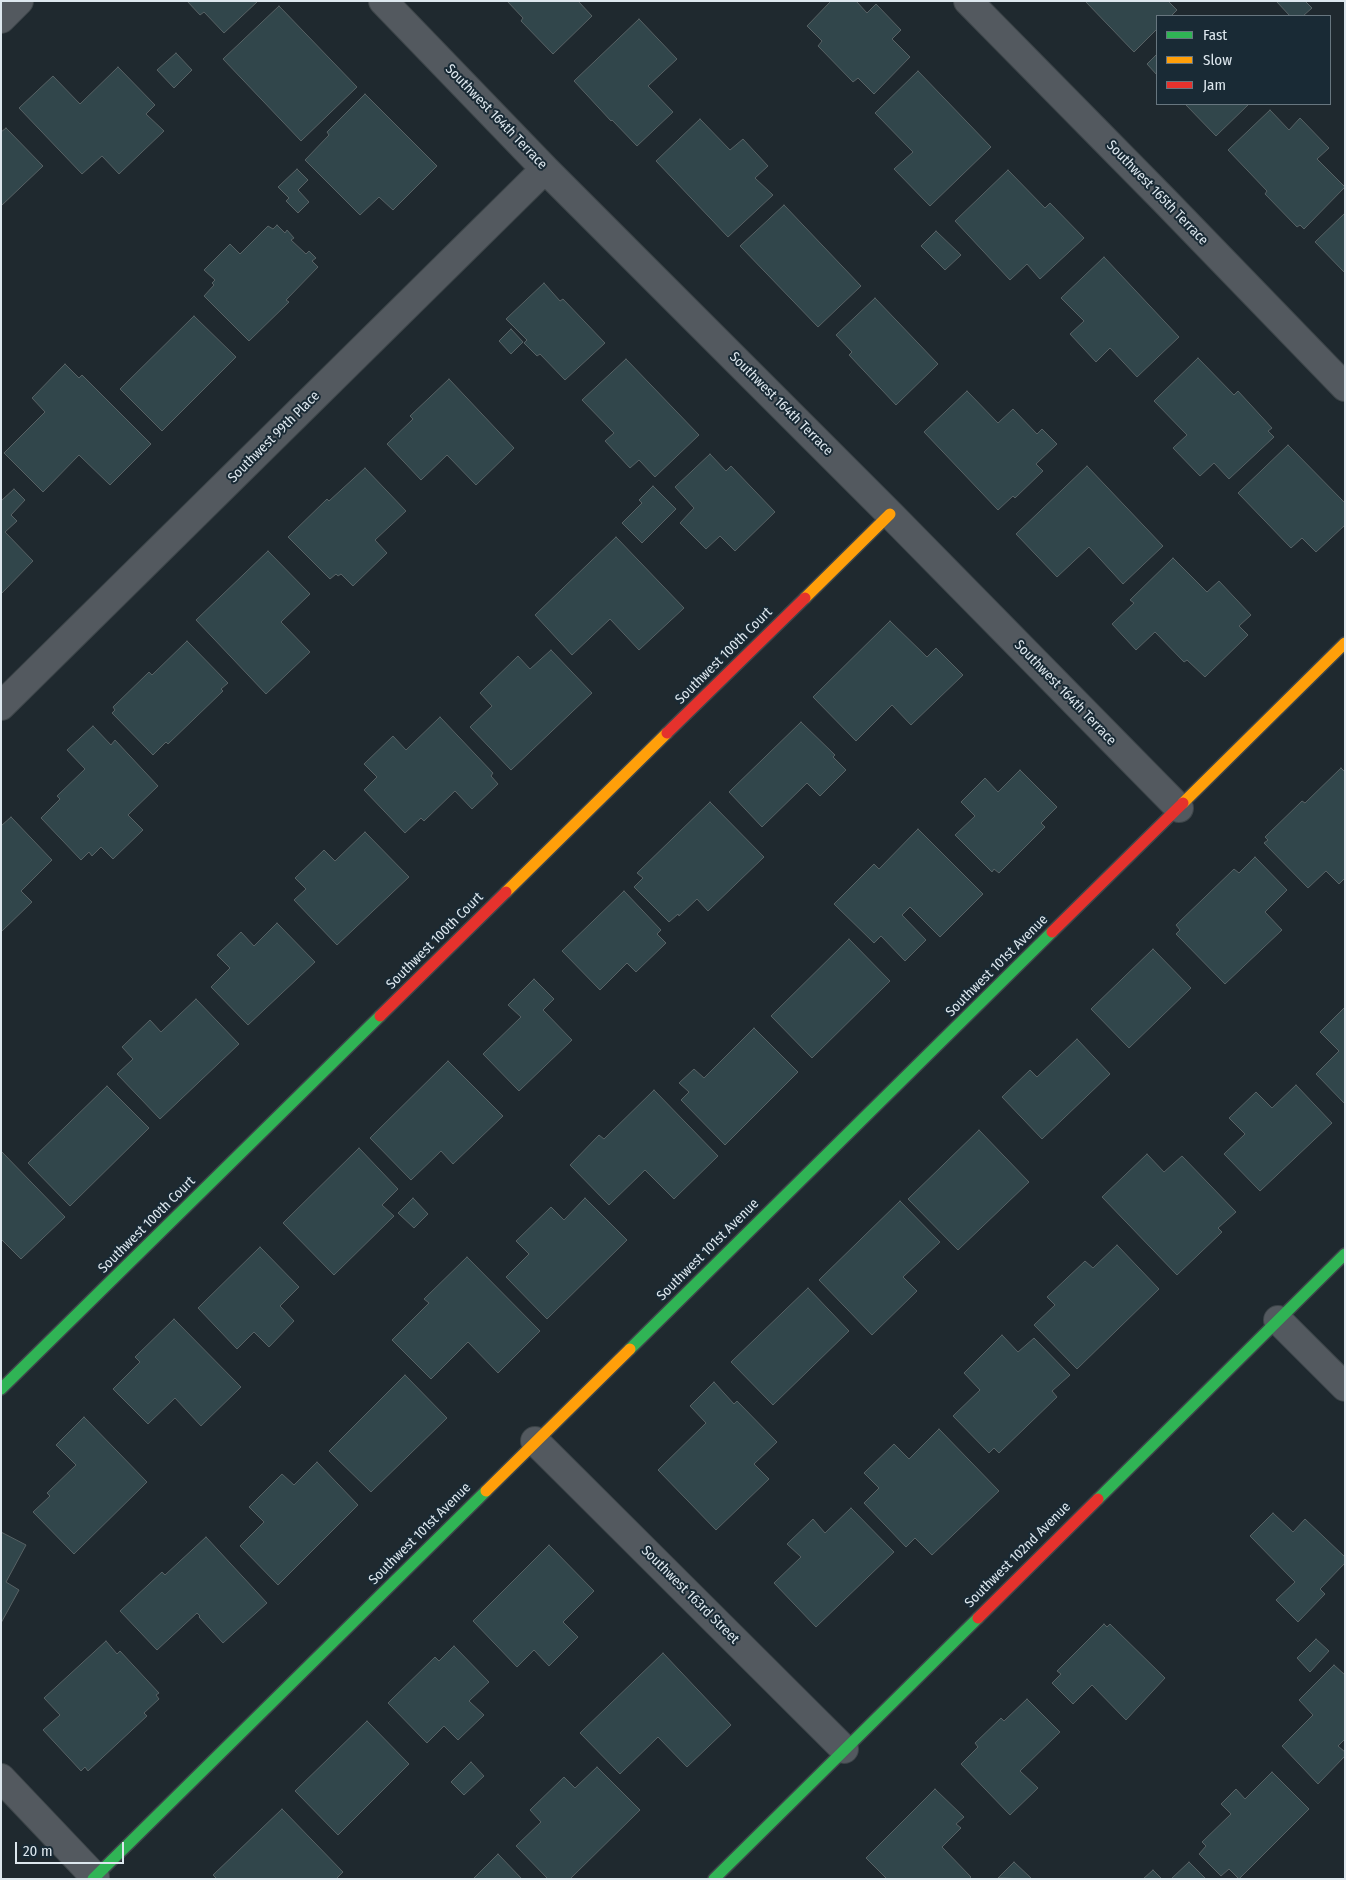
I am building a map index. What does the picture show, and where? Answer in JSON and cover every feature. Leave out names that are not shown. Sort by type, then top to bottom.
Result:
[{"type":"street","points":[[1,19],[19,1]]},
{"type":"street","name":"Southwest 164th Terrace","points":[[383,1],[546,169],[890,514],[1179,808]]},
{"type":"street","name":"Southwest 165th Terrace","points":[[968,1],[1164,200],[1345,388]]},
{"type":"street","name":"Southwest 99th Place","points":[[1,706],[546,169]]},
{"type":"street","name":"Southwest 100th Court","points":[[1,1389],[890,514]]},
{"type":"street","name":"Southwest 101st Avenue","points":[[94,1878],[1345,643]]},
{"type":"street","name":"Southwest 102nd Avenue","points":[[714,1879],[1345,1254]]},
{"type":"street","points":[[1278,1320],[1345,1387]]},
{"type":"street","name":"Southwest 163rd Street","points":[[536,1441],[844,1749]]},
{"type":"street","points":[[1,1778],[94,1878]]},
{"type":"building","points":[[187,1],[258,1],[224,33],[204,12],[200,15]]},
{"type":"building","points":[[507,1],[578,1],[592,16],[553,54],[521,21],[523,18]]},
{"type":"building","points":[[831,1],[856,1],[867,13],[876,4],[901,30],[892,39],[910,57],[874,94],[858,78],[853,82],[818,46],[822,41],[807,26]]},
{"type":"building","points":[[1085,1],[1168,1],[1177,10],[1172,15],[1156,15],[1156,30],[1134,52]]},
{"type":"building","points":[[1276,1],[1305,1],[1312,8],[1304,15],[1289,15]]},
{"type":"building","points":[[279,6],[357,87],[301,141],[223,59]]},
{"type":"building","points":[[639,19],[677,59],[648,86],[673,112],[637,146],[574,81]]},
{"type":"building","points":[[176,53],[192,70],[174,88],[157,70]]},
{"type":"building","points":[[1156,55],[1156,74],[1147,64]]},
{"type":"building","points":[[118,67],[155,105],[146,114],[164,131],[119,174],[102,156],[82,174],[19,108],[53,76],[80,104]]},
{"type":"building","points":[[918,71],[991,147],[930,206],[894,169],[913,152],[875,113]]},
{"type":"building","points":[[365,94],[437,166],[393,210],[379,197],[360,215],[305,160],[329,135],[327,132]]},
{"type":"building","points":[[1186,105],[1248,105],[1216,136]]},
{"type":"building","points":[[1270,110],[1289,130],[1300,118],[1329,148],[1317,159],[1345,187],[1304,229],[1300,225],[1297,227],[1265,194],[1267,191],[1228,150]]},
{"type":"building","points":[[700,119],[730,150],[743,139],[768,166],[755,178],[773,195],[728,237],[656,161]]},
{"type":"building","points":[[6,128],[43,166],[1,206],[1,132]]},
{"type":"building","points":[[297,169],[308,180],[298,190],[309,202],[298,213],[286,201],[289,198],[278,187]]},
{"type":"building","points":[[1008,170],[1045,208],[1050,203],[1084,238],[1040,279],[1027,264],[1010,280],[955,221]]},
{"type":"building","points":[[784,205],[861,286],[818,327],[740,246]]},
{"type":"building","points":[[1345,213],[1345,273],[1315,242]]},
{"type":"building","points":[[277,225],[285,233],[287,230],[294,238],[291,240],[306,254],[309,251],[316,258],[312,261],[318,267],[286,300],[289,302],[249,341],[204,296],[214,285],[212,283],[215,280],[204,270],[230,244],[240,254],[268,226],[273,229]]},
{"type":"building","points":[[936,231],[961,255],[945,270],[921,246]]},
{"type":"building","points":[[1104,257],[1179,337],[1137,377],[1110,348],[1096,362],[1070,334],[1084,321],[1061,298]]},
{"type":"building","points":[[544,283],[560,301],[563,299],[605,343],[565,380],[540,354],[537,356],[524,343],[527,340],[506,319]]},
{"type":"building","points":[[875,298],[938,364],[896,405],[849,355],[852,352],[836,335]]},
{"type":"building","points":[[194,316],[236,357],[162,431],[120,389]]},
{"type":"building","points":[[511,329],[523,342],[511,354],[499,341]]},
{"type":"building","points":[[1198,358],[1234,395],[1238,391],[1272,428],[1268,431],[1274,437],[1229,479],[1214,463],[1200,476],[1173,448],[1187,435],[1154,401]]},
{"type":"building","points":[[626,359],[699,435],[655,477],[639,460],[630,468],[605,441],[614,433],[582,400]]},
{"type":"building","points":[[65,364],[79,378],[82,375],[151,444],[110,485],[79,455],[43,492],[4,453],[45,412],[32,398]]},
{"type":"building","points":[[449,379],[514,448],[476,485],[447,455],[421,480],[387,444],[413,419],[410,416]]},
{"type":"building","points":[[967,391],[998,423],[1013,409],[1037,434],[1042,429],[1057,444],[1036,464],[1043,471],[1015,498],[1013,496],[998,510],[924,432]]},
{"type":"building","points":[[1288,445],[1345,503],[1345,525],[1316,552],[1302,538],[1291,548],[1238,493]]},
{"type":"building","points":[[710,454],[726,471],[731,466],[775,512],[735,551],[720,536],[706,549],[680,523],[694,508],[675,487]]},
{"type":"building","points":[[1087,466],[1163,546],[1123,584],[1089,547],[1057,577],[1016,534]]},
{"type":"building","points":[[365,468],[406,511],[375,540],[387,553],[353,586],[341,574],[338,576],[336,574],[330,579],[288,537],[327,499],[329,501]]},
{"type":"building","points":[[653,486],[676,509],[642,543],[622,523],[642,503],[639,500]]},
{"type":"building","points":[[14,489],[25,500],[11,515],[17,521],[5,532],[33,561],[1,594],[1,501]]},
{"type":"building","points":[[616,537],[684,608],[639,650],[610,619],[572,655],[535,615]]},
{"type":"building","points":[[268,551],[310,594],[281,622],[310,652],[266,694],[196,620]]},
{"type":"building","points":[[1173,558],[1207,592],[1219,581],[1251,615],[1239,626],[1248,635],[1205,677],[1187,660],[1184,662],[1155,632],[1136,650],[1112,624],[1134,603],[1130,600]]},
{"type":"building","points":[[890,621],[927,657],[936,648],[963,675],[911,725],[892,705],[856,741],[813,697]]},
{"type":"building","points":[[187,641],[228,683],[221,689],[223,691],[168,744],[166,742],[153,755],[112,713],[115,710],[113,707],[149,672],[152,675]]},
{"type":"building","points":[[551,650],[592,693],[511,770],[470,727],[492,706],[480,693],[518,656],[530,669]]},
{"type":"building","points":[[440,717],[493,773],[491,776],[498,784],[472,809],[455,791],[424,821],[421,818],[405,833],[364,790],[377,777],[364,764],[393,736],[406,750]]},
{"type":"building","points":[[801,722],[835,755],[833,757],[846,770],[820,796],[807,783],[762,827],[729,792]]},
{"type":"building","points":[[93,726],[111,745],[115,740],[158,786],[128,815],[143,830],[113,859],[101,847],[92,856],[89,852],[81,860],[41,818],[60,799],[57,796],[85,769],[67,750]]},
{"type":"building","points":[[1341,768],[1345,772],[1345,878],[1339,884],[1326,871],[1308,888],[1264,843],[1268,840],[1265,837],[1302,801],[1305,803]]},
{"type":"building","points":[[1020,770],[1057,807],[1041,823],[1045,827],[999,873],[994,869],[992,872],[955,835],[975,816],[961,802],[985,778],[998,792]]},
{"type":"building","points":[[710,802],[764,857],[708,911],[697,899],[679,916],[678,914],[669,922],[634,887],[643,878],[637,873]]},
{"type":"building","points":[[11,817],[52,860],[21,891],[32,902],[1,932],[1,826]]},
{"type":"building","points":[[918,829],[983,894],[940,937],[910,907],[902,915],[926,940],[905,961],[881,936],[874,943],[834,904],[874,864],[879,869]]},
{"type":"building","points":[[365,832],[409,877],[337,945],[294,900],[306,889],[295,878],[324,850],[335,861]]},
{"type":"building","points":[[1255,857],[1287,890],[1265,912],[1282,930],[1225,984],[1176,934],[1180,930],[1176,925],[1234,869],[1239,873]]},
{"type":"building","points":[[624,891],[661,930],[657,934],[666,943],[636,972],[627,963],[600,990],[562,951]]},
{"type":"building","points":[[277,923],[315,962],[248,1025],[211,987],[230,968],[217,955],[241,932],[254,946]]},
{"type":"building","points":[[849,939],[890,981],[812,1058],[771,1016]]},
{"type":"building","points":[[1153,949],[1191,988],[1129,1048],[1091,1009]]},
{"type":"building","points":[[534,979],[554,999],[543,1010],[572,1040],[519,1091],[483,1054],[521,1017],[508,1005]]},
{"type":"building","points":[[196,999],[239,1044],[160,1119],[117,1074],[133,1059],[122,1047],[150,1020],[161,1032]]},
{"type":"building","points":[[1345,1007],[1345,1104],[1316,1074],[1339,1051],[1320,1032]]},
{"type":"building","points":[[754,1028],[798,1072],[725,1145],[681,1100],[689,1092],[679,1083],[694,1069],[704,1078]]},
{"type":"building","points":[[1077,1039],[1110,1074],[1042,1139],[1002,1097],[1030,1070],[1037,1077]]},
{"type":"building","points":[[448,1061],[503,1116],[453,1164],[441,1151],[411,1180],[370,1138]]},
{"type":"building","points":[[1296,1085],[1332,1123],[1260,1191],[1224,1154],[1245,1134],[1229,1118],[1256,1092],[1272,1108]]},
{"type":"building","points":[[107,1086],[149,1128],[70,1206],[28,1163]]},
{"type":"building","points":[[654,1090],[718,1156],[674,1199],[645,1170],[609,1205],[570,1165],[599,1135],[604,1139]]},
{"type":"building","points":[[979,1130],[1029,1182],[958,1250],[908,1199]]},
{"type":"building","points":[[359,1148],[398,1189],[382,1205],[394,1216],[334,1275],[283,1223]]},
{"type":"building","points":[[1,1151],[65,1217],[21,1259],[1,1239]]},
{"type":"building","points":[[1147,1154],[1164,1172],[1182,1156],[1236,1212],[1218,1228],[1222,1232],[1177,1275],[1102,1197]]},
{"type":"building","points":[[413,1198],[428,1214],[414,1228],[398,1213]]},
{"type":"building","points":[[585,1198],[627,1240],[547,1319],[506,1277],[529,1254],[516,1241],[551,1207],[564,1220]]},
{"type":"building","points":[[900,1201],[940,1242],[903,1277],[917,1291],[872,1335],[819,1280]]},
{"type":"building","points":[[1117,1245],[1159,1289],[1077,1369],[1034,1325],[1055,1305],[1047,1297],[1085,1261],[1093,1268]]},
{"type":"building","points":[[260,1247],[299,1287],[280,1306],[294,1321],[269,1347],[254,1332],[237,1349],[198,1308]]},
{"type":"building","points":[[467,1257],[540,1331],[498,1373],[468,1342],[431,1379],[392,1340],[429,1303],[424,1299]]},
{"type":"building","points":[[808,1288],[849,1331],[773,1405],[731,1362]]},
{"type":"building","points":[[174,1319],[241,1387],[201,1426],[175,1398],[148,1424],[113,1389],[140,1362],[135,1357]]},
{"type":"building","points":[[1002,1335],[1018,1352],[1034,1338],[1070,1375],[1052,1391],[1057,1397],[999,1453],[994,1448],[989,1453],[953,1416],[980,1390],[964,1373]]},
{"type":"building","points":[[405,1375],[447,1418],[371,1492],[329,1451]]},
{"type":"building","points":[[714,1382],[734,1404],[737,1401],[777,1442],[754,1464],[769,1479],[716,1530],[658,1470],[706,1423],[690,1406]]},
{"type":"building","points":[[84,1417],[147,1482],[74,1554],[33,1512],[50,1496],[47,1493],[76,1465],[56,1445]]},
{"type":"building","points":[[939,1429],[999,1491],[932,1555],[915,1538],[906,1547],[864,1503],[879,1488],[864,1473],[894,1444],[909,1459]]},
{"type":"building","points":[[317,1462],[358,1505],[278,1585],[240,1546],[264,1522],[249,1507],[282,1474],[294,1485]]},
{"type":"building","points":[[851,1508],[894,1552],[816,1627],[774,1583],[801,1557],[787,1544],[813,1519],[825,1533]]},
{"type":"building","points":[[1273,1513],[1293,1532],[1305,1519],[1345,1557],[1345,1563],[1320,1589],[1325,1594],[1298,1622],[1276,1600],[1295,1582],[1250,1536]]},
{"type":"building","points":[[1,1532],[26,1545],[6,1582],[19,1590],[1,1623]]},
{"type":"building","points":[[206,1537],[267,1603],[223,1643],[197,1613],[157,1650],[120,1611],[162,1572],[165,1575]]},
{"type":"building","points":[[549,1545],[594,1591],[563,1622],[578,1637],[549,1666],[534,1650],[517,1667],[473,1621]]},
{"type":"building","points":[[1104,1624],[1107,1627],[1110,1624],[1165,1678],[1126,1720],[1092,1685],[1073,1704],[1052,1683],[1061,1674],[1057,1671]]},
{"type":"building","points":[[1316,1639],[1329,1651],[1310,1672],[1297,1658]]},
{"type":"building","points":[[106,1641],[117,1654],[120,1651],[159,1693],[156,1695],[159,1699],[144,1713],[147,1716],[88,1771],[85,1767],[81,1771],[43,1730],[60,1715],[44,1698]]},
{"type":"building","points":[[454,1646],[489,1682],[469,1701],[484,1715],[458,1740],[444,1726],[427,1743],[388,1703],[435,1657],[439,1661]]},
{"type":"building","points":[[663,1653],[731,1725],[687,1767],[658,1737],[620,1774],[580,1733]]},
{"type":"building","points":[[1334,1665],[1345,1675],[1345,1739],[1338,1746],[1345,1752],[1345,1756],[1318,1784],[1282,1746],[1313,1715],[1299,1700]]},
{"type":"building","points":[[1027,1699],[1060,1732],[1020,1771],[1038,1788],[1010,1815],[961,1764],[978,1747],[975,1743],[1001,1718],[1004,1721]]},
{"type":"building","points":[[367,1721],[409,1764],[338,1835],[295,1791]]},
{"type":"building","points":[[471,1762],[484,1776],[464,1795],[451,1782]]},
{"type":"building","points":[[597,1767],[640,1810],[570,1879],[548,1879],[516,1846],[541,1822],[530,1810],[564,1777],[575,1788]]},
{"type":"building","points":[[1272,1772],[1309,1809],[1239,1879],[1229,1869],[1221,1876],[1199,1854],[1206,1846],[1202,1842],[1231,1814],[1221,1804],[1236,1789],[1245,1799]]},
{"type":"building","points":[[935,1789],[964,1817],[956,1824],[961,1828],[942,1847],[971,1877],[969,1879],[887,1879],[866,1858]]},
{"type":"building","points":[[282,1809],[343,1872],[336,1879],[217,1879],[213,1875]]},
{"type":"building","points":[[498,1854],[522,1879],[473,1879]]},
{"type":"building","points":[[1014,1862],[1031,1878],[1030,1879],[998,1878]]},
{"type":"building","points":[[1189,1862],[1206,1879],[1171,1879]]},
{"type":"building","points":[[1153,1870],[1162,1879],[1143,1879]]},
{"type":"traffic: fast","points":[[630,1349],[1052,932]]},
{"type":"traffic: fast","points":[[1,1389],[380,1016]]},
{"type":"traffic: fast","points":[[1098,1499],[1345,1254]]},
{"type":"traffic: fast","points":[[93,1879],[486,1491]]},
{"type":"traffic: fast","points":[[714,1879],[978,1618]]},
{"type":"traffic: slow","points":[[805,598],[890,514]]},
{"type":"traffic: slow","points":[[1183,803],[1345,643]]},
{"type":"traffic: slow","points":[[506,892],[667,733]]},
{"type":"traffic: slow","points":[[486,1491],[630,1349]]},
{"type":"traffic: jam","points":[[667,733],[805,598]]},
{"type":"traffic: jam","points":[[1052,932],[1183,803]]},
{"type":"traffic: jam","points":[[380,1016],[506,892]]},
{"type":"traffic: jam","points":[[978,1618],[1098,1499]]}]
